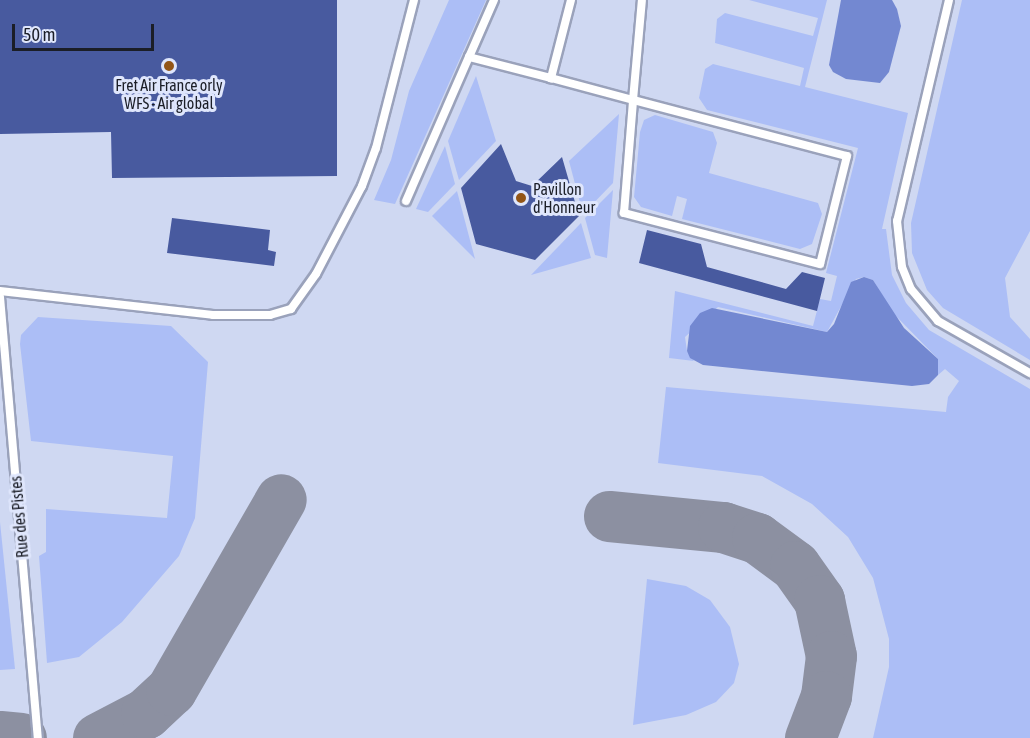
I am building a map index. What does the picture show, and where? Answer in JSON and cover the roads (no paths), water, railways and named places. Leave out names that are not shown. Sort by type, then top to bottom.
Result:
[{"type":"lane","points":[[0,291],[213,315],[270,315],[291,309],[316,274],[362,186],[376,148],[414,0]]},
{"type":"lane","points":[[406,201],[494,0]]},
{"type":"lane","points":[[551,78],[571,0]]},
{"type":"lane","points":[[469,57],[551,78],[633,100],[847,156],[820,264],[624,213],[633,100],[642,0]]},
{"type":"lane","points":[[949,0],[897,221],[902,267],[911,289],[938,321],[1030,373]]},
{"type":"lane","name":"Rue des Pistes","points":[[0,297],[38,738]]},
{"type":"place","name":"Fret Air France orly WFS - Air global","points":[[169,66]]},
{"type":"place","name":"Pavillon d'Honneur","points":[[521,198]]}]
